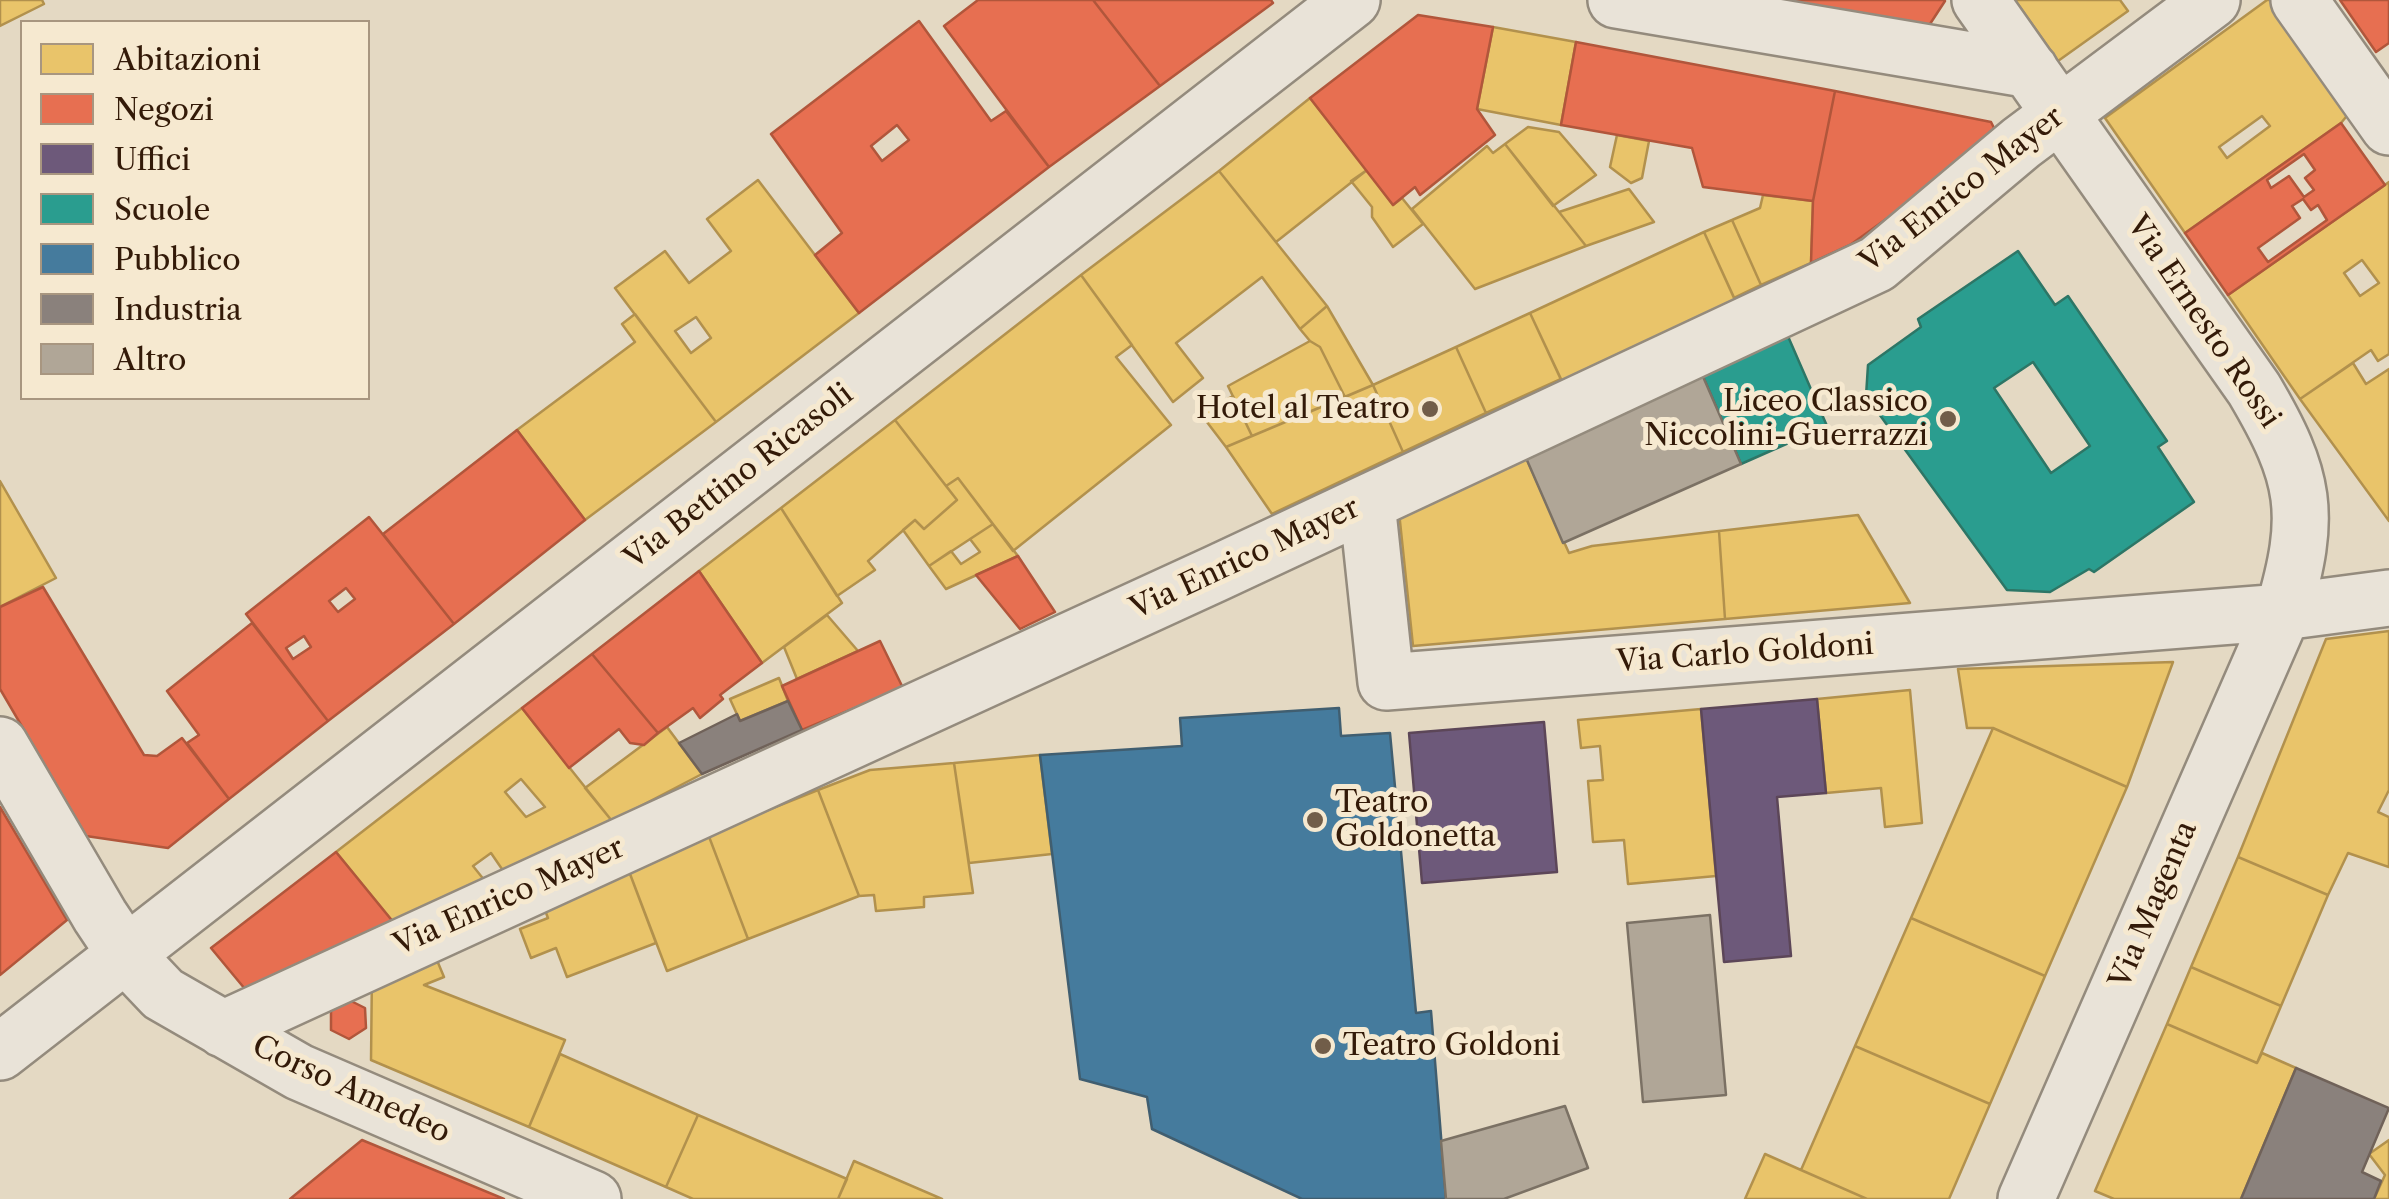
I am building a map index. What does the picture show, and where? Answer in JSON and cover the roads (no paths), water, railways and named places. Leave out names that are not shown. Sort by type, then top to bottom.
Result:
[{"type":"street","name":"Via Bettino Ricasoli","points":[[0,1052],[1352,0]]},
{"type":"street","points":[[1616,0],[2044,92]]},
{"type":"street","name":"Via Ernesto Rossi","points":[[1980,0],[2254,390],[2291,456],[2301,522],[2297,563],[2283,612]]},
{"type":"street","name":"Via Enrico Mayer","points":[[223,1029],[1877,264],[2044,92],[2212,0]]},
{"type":"street","points":[[2298,0],[2389,127]]},
{"type":"street","name":"Via Carlo Goldoni","points":[[1367,503],[1386,682],[2283,612]]},
{"type":"street","points":[[2283,612],[2377,604]]},
{"type":"street","name":"Via Magenta","points":[[2026,1199],[2283,612]]},
{"type":"street","name":"Corso Amedeo","points":[[0,744],[126,954],[164,994],[300,1072],[593,1199]]},
{"type":"place","name":"Hotel al Teatro","points":[[1430,409]]},
{"type":"place","name":"Liceo Classico Niccolini-Guerrazzi","points":[[1948,419]]},
{"type":"place","name":"Teatro Goldonetta","points":[[1315,820]]},
{"type":"place","name":"Teatro Goldoni","points":[[1323,1046]]}]
